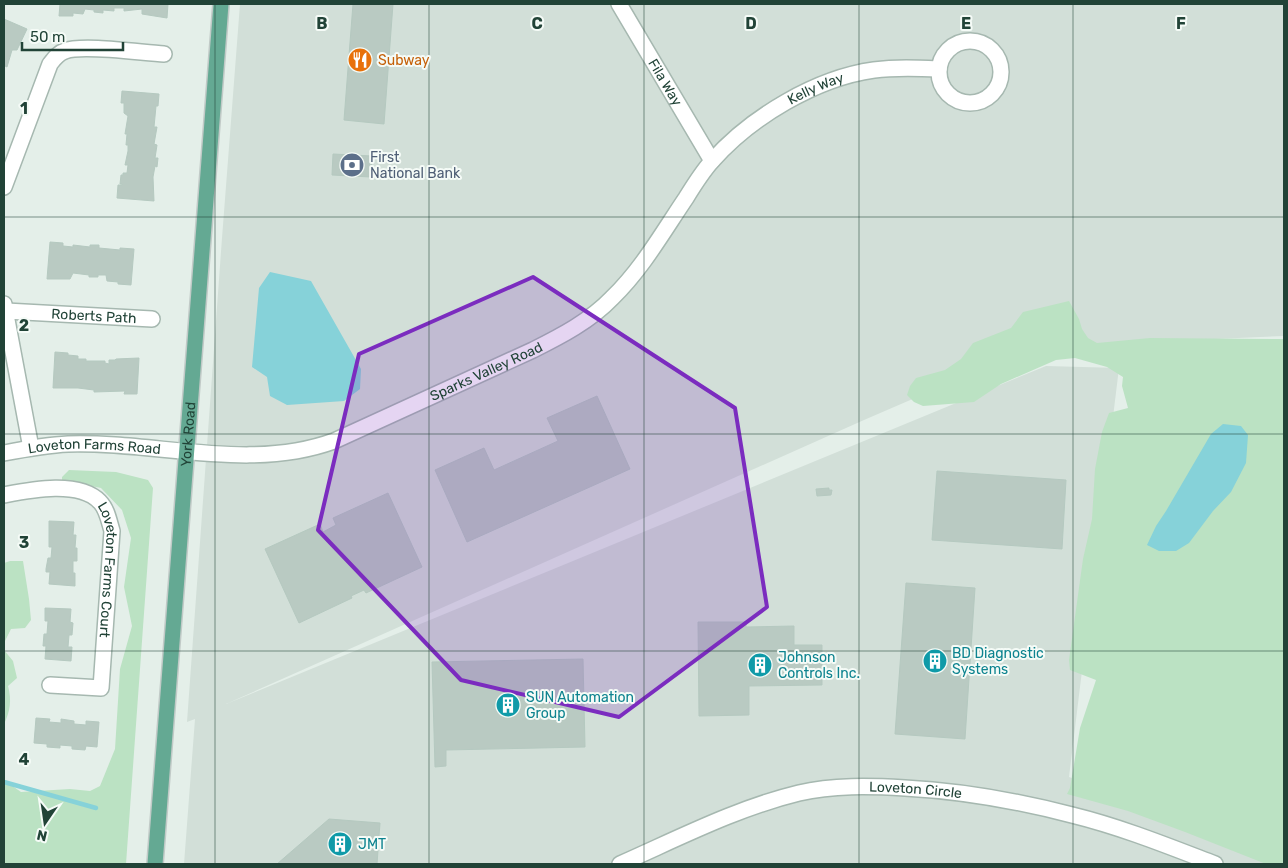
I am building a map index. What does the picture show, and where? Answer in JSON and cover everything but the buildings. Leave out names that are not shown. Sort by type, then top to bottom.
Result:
[{"type":"main road","name":"York Road","points":[[155,864],[221,4]]},
{"type":"street","name":"Fila Way","points":[[619,4],[712,161]]},
{"type":"street","points":[[974,40],[992,48],[998,56],[1002,76],[992,95],[983,101],[961,102],[944,89],[940,80],[939,69],[941,59],[950,48],[964,41],[974,40]]},
{"type":"street","points":[[4,187],[50,64],[56,56],[66,50],[90,49],[164,54]]},
{"type":"street","name":"Kelly Way","points":[[712,161],[737,136],[758,120],[783,103],[814,88],[847,76],[873,70],[904,68],[939,69]]},
{"type":"street","name":"Sparks Valley Road","points":[[186,452],[265,455],[319,447],[534,350],[563,335],[612,299],[652,251],[712,161]]},
{"type":"street","name":"Roberts Path","points":[[32,448],[5,308],[152,319]]},
{"type":"street","name":"Loveton Farms Road","points":[[4,453],[68,444],[186,452]]},
{"type":"street","name":"Loveton Farms Court","points":[[4,495],[32,490],[61,488],[84,492],[100,502],[108,516],[112,531],[101,688],[50,685]]},
{"type":"street","name":"Loveton Circle","points":[[620,864],[769,801],[826,789],[879,787],[921,789],[978,796],[1073,815],[1141,836],[1215,864]]},
{"type":"highlighted area","points":[[533,277],[735,408],[767,607],[619,717],[461,680],[318,530],[359,354]]},
{"type":"shaded area","points":[[240,4],[1284,4],[1284,336],[1033,347],[864,420],[226,704],[1046,366],[1119,368],[1069,777],[1284,854],[1284,864],[184,864],[195,719],[187,722]]},
{"type":"green space","points":[[1069,301],[1088,338],[1097,343],[1150,338],[1284,339],[1284,864],[1266,864],[1128,811],[1067,794],[1070,788],[1080,728],[1096,680],[1070,670],[1069,660],[1083,559],[1092,519],[1095,469],[1102,432],[1109,413],[1128,408],[1122,386],[1123,377],[1107,367],[1075,358],[1056,360],[1001,384],[974,402],[923,406],[914,402],[907,395],[910,386],[916,378],[945,370],[961,359],[973,343],[1011,328],[1023,312]]},
{"type":"green space","points":[[69,470],[116,472],[148,480],[153,488],[126,864],[4,864],[4,780],[21,792],[70,789],[90,791],[100,786],[115,749],[120,669],[132,626],[124,587],[131,538],[122,510],[101,488],[62,480],[62,477]]},
{"type":"green space","points":[[23,561],[31,620],[25,628],[11,629],[4,643],[4,563]]},
{"type":"green space","points":[[4,650],[13,661],[17,678],[8,686],[10,706],[4,724]]},
{"type":"water","points":[[270,272],[311,281],[361,369],[360,389],[344,401],[287,405],[270,396],[267,377],[252,367],[259,288]]},
{"type":"water","points":[[1223,424],[1241,426],[1248,435],[1246,463],[1231,492],[1213,511],[1189,543],[1176,551],[1159,551],[1147,545],[1156,526],[1211,434]]},
{"type":"waterway","points":[[4,782],[96,808]]},
{"type":"place","name":"Subway","points":[[360,60]]},
{"type":"place","name":"First National Bank","points":[[352,165]]},
{"type":"place","name":"BD Diagnostic Systems","points":[[935,661]]},
{"type":"place","name":"Johnson Controls Inc.","points":[[760,665]]},
{"type":"place","name":"SUN Automation Group","points":[[508,705]]},
{"type":"place","name":"JMT","points":[[340,844]]}]
